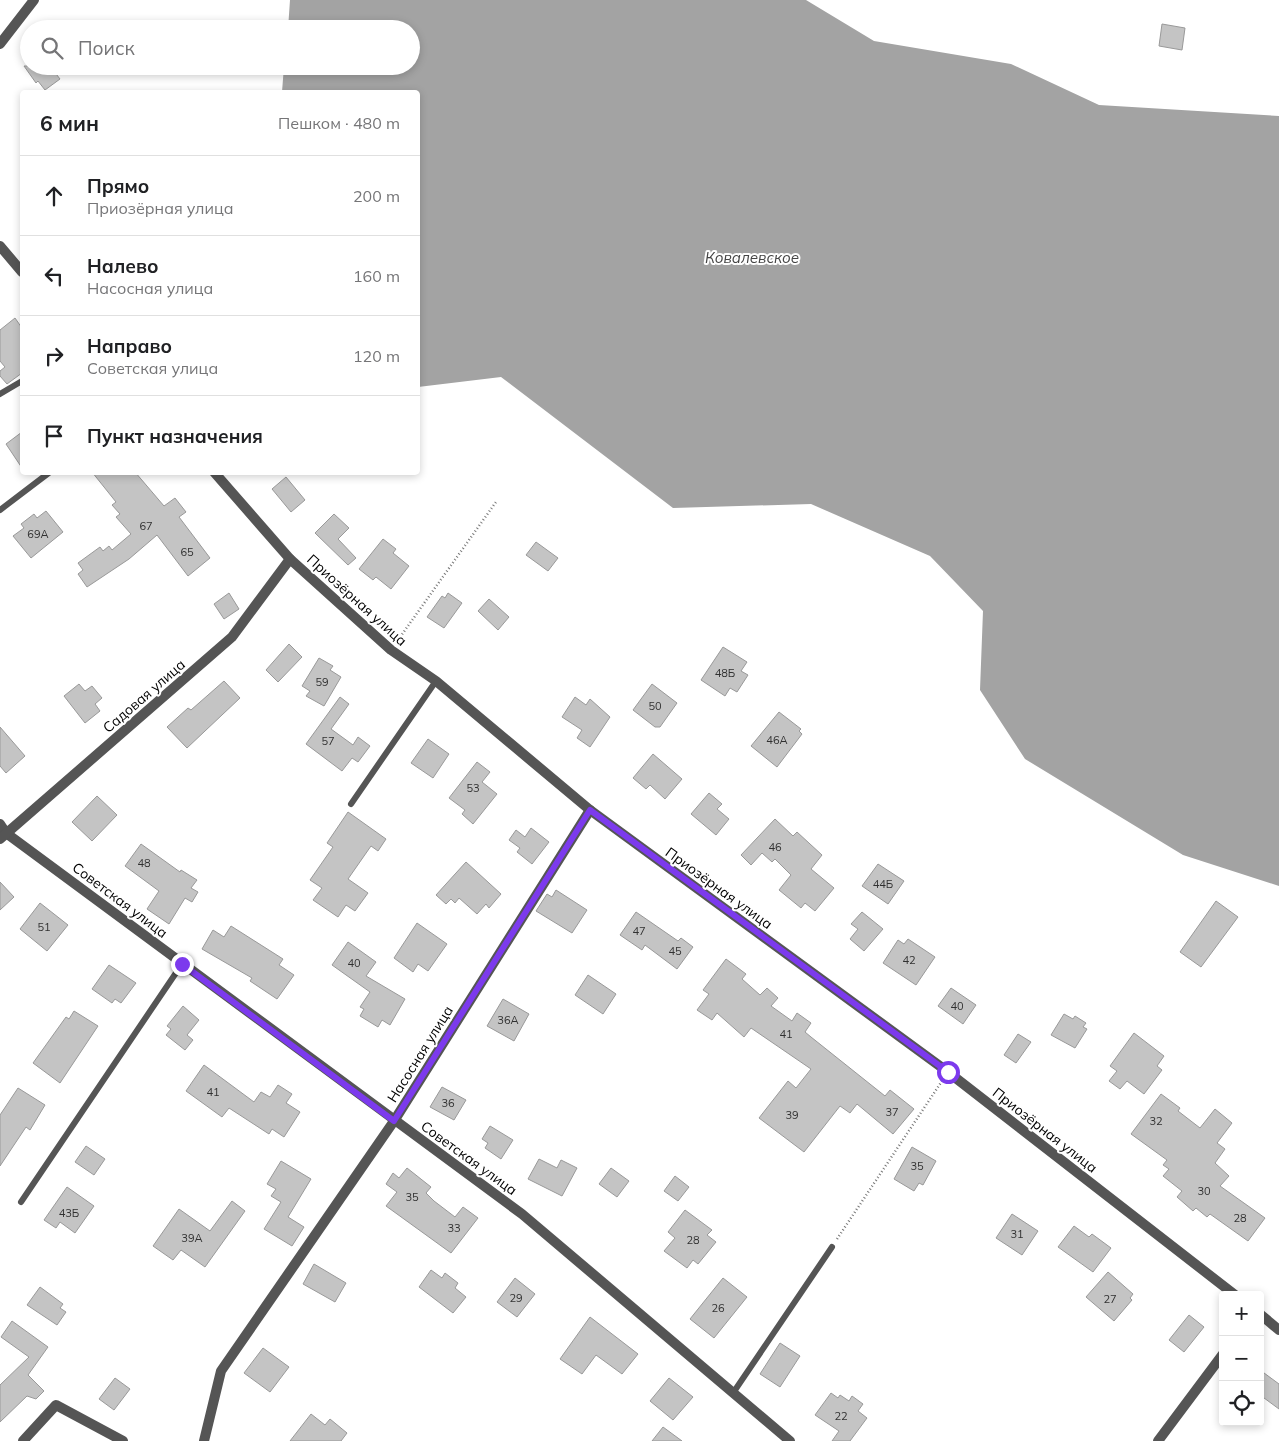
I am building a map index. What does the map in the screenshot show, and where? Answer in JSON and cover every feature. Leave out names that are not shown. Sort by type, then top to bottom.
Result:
[{"type":"street","points":[[0,44],[34,0]]},
{"type":"street","points":[[0,246],[20,270]]},
{"type":"street","name":"Приозёрная улица","points":[[217,475],[290,559],[391,650],[436,681],[590,810],[948,1072],[1230,1291]]},
{"type":"street","name":"Садовая улица","points":[[2,832],[232,637],[290,559]]},
{"type":"street","name":"Насосная улица","points":[[204,1441],[221,1371],[394,1121],[590,810]]},
{"type":"street","name":"Советская улица","points":[[2,832],[522,1214],[789,1441]]},
{"type":"street","points":[[1264,1317],[1279,1330]]},
{"type":"street","points":[[1158,1441],[1219,1359]]},
{"type":"street","points":[[23,1441],[56,1405],[122,1441]]},
{"type":"lane","points":[[0,394],[20,382]]},
{"type":"lane","points":[[0,510],[46,475]]},
{"type":"lane","points":[[352,804],[436,681]]},
{"type":"lane","points":[[21,1202],[182,964]]},
{"type":"lane","points":[[733,1393],[832,1247]]},
{"type":"path","points":[[391,650],[496,502]]},
{"type":"path","points":[[832,1247],[948,1072]]},
{"type":"water","name":"Ковалевское","points":[[290,0],[806,0],[874,41],[1011,64],[1099,105],[1279,116],[1279,886],[1183,855],[1025,759],[980,690],[983,611],[930,556],[811,504],[673,508],[501,377],[420,387],[420,90],[282,90],[283,75],[420,75],[420,20],[289,20]]},
{"type":"building","points":[[1162,24],[1185,28],[1182,50],[1159,46]]},
{"type":"building","points":[[30,75],[57,75],[60,79],[45,90],[38,81],[36,83]]},
{"type":"building","points":[[15,318],[20,325],[20,374],[7,384],[0,376],[0,371],[5,367],[0,361],[0,330]]},
{"type":"building","points":[[20,434],[20,465],[6,444]]},
{"type":"building","points":[[94,475],[138,475],[164,506],[175,498],[186,512],[179,517],[210,558],[188,576],[157,535],[129,559],[87,587],[78,574],[83,570],[78,563],[100,547],[103,551],[109,546],[112,550],[131,534],[116,517],[120,514],[112,505],[116,502]]},
{"type":"building","points":[[286,477],[305,500],[291,512],[272,489]]},
{"type":"building","points":[[46,511],[63,532],[31,558],[13,536],[24,528],[21,524],[34,514],[37,518]]},
{"type":"building","points":[[334,514],[349,528],[338,539],[356,558],[348,565],[315,533]]},
{"type":"building","points":[[383,539],[396,549],[393,553],[409,566],[391,589],[376,577],[373,580],[359,569]]},
{"type":"building","points":[[536,542],[558,558],[548,571],[526,555]]},
{"type":"building","points":[[229,593],[239,609],[224,619],[214,604]]},
{"type":"building","points":[[448,593],[462,603],[444,628],[427,617],[442,596],[445,598]]},
{"type":"building","points":[[489,599],[509,617],[498,630],[478,611]]},
{"type":"building","points":[[289,644],[302,657],[278,682],[266,670]]},
{"type":"building","points":[[723,647],[747,662],[741,671],[748,675],[737,692],[730,688],[725,696],[701,680]]},
{"type":"building","points":[[319,658],[333,666],[330,670],[341,677],[324,706],[306,696],[310,691],[302,686]]},
{"type":"building","points":[[224,681],[240,698],[187,748],[167,727],[188,708],[191,710]]},
{"type":"building","points":[[79,684],[85,691],[92,686],[102,698],[95,704],[100,711],[85,723],[64,696]]},
{"type":"building","points":[[652,684],[677,703],[660,727],[655,727],[633,710]]},
{"type":"building","points":[[340,697],[349,704],[331,729],[353,745],[358,737],[370,746],[358,762],[352,758],[342,771],[306,744]]},
{"type":"building","points":[[575,697],[586,705],[590,699],[610,717],[590,747],[577,738],[582,730],[562,717]]},
{"type":"building","points":[[779,712],[801,729],[799,731],[802,734],[777,767],[751,746]]},
{"type":"building","points":[[0,727],[25,756],[6,773],[0,766]]},
{"type":"building","points":[[428,739],[449,754],[433,778],[411,763]]},
{"type":"building","points":[[653,754],[682,779],[665,799],[650,785],[646,789],[633,778]]},
{"type":"building","points":[[477,762],[490,772],[482,782],[497,794],[473,824],[462,814],[465,810],[449,798]]},
{"type":"building","points":[[709,793],[722,804],[717,809],[729,819],[716,835],[691,814]]},
{"type":"building","points":[[97,796],[117,815],[92,841],[72,822]]},
{"type":"building","points":[[348,812],[386,839],[378,851],[371,846],[348,879],[368,893],[355,911],[346,905],[338,917],[313,900],[322,888],[310,880],[333,847],[327,843]]},
{"type":"building","points":[[775,819],[793,836],[797,832],[822,855],[811,869],[834,888],[815,911],[805,903],[801,908],[779,890],[791,875],[775,859],[772,862],[762,853],[751,865],[741,855]]},
{"type":"building","points":[[531,828],[549,842],[532,864],[517,852],[520,848],[509,840],[516,830],[525,837]]},
{"type":"building","points":[[141,844],[180,872],[181,870],[197,880],[191,888],[198,892],[192,902],[185,898],[169,924],[147,909],[159,891],[125,866]]},
{"type":"building","points":[[466,862],[501,894],[489,908],[486,904],[477,914],[459,898],[455,903],[451,899],[446,904],[436,895]]},
{"type":"building","points":[[878,864],[904,881],[888,904],[862,886]]},
{"type":"building","points":[[0,882],[14,897],[0,910]]},
{"type":"building","points":[[556,890],[587,910],[572,933],[536,911],[547,894],[552,897]]},
{"type":"building","points":[[1216,901],[1238,917],[1201,967],[1180,952]]},
{"type":"building","points":[[40,903],[68,925],[47,951],[20,929]]},
{"type":"building","points":[[636,912],[678,941],[681,938],[693,947],[677,969],[645,945],[642,950],[620,935]]},
{"type":"building","points":[[862,912],[883,929],[864,951],[850,939],[858,929],[851,924]]},
{"type":"building","points":[[417,923],[447,944],[428,971],[418,964],[413,972],[394,958]]},
{"type":"building","points":[[231,926],[283,959],[279,965],[294,975],[277,999],[250,981],[252,978],[202,949],[213,930],[224,937]]},
{"type":"building","points":[[908,939],[935,957],[916,985],[883,963],[898,940],[904,944]]},
{"type":"building","points":[[348,942],[376,962],[366,976],[405,999],[390,1025],[382,1020],[378,1027],[360,1016],[364,1009],[360,1007],[370,992],[332,965]]},
{"type":"building","points":[[726,959],[746,974],[742,979],[760,995],[767,988],[778,998],[771,1006],[792,1021],[797,1013],[811,1023],[805,1032],[885,1096],[890,1090],[914,1109],[893,1134],[857,1104],[850,1113],[840,1106],[804,1152],[759,1118],[788,1081],[796,1088],[811,1069],[751,1028],[744,1037],[717,1013],[712,1020],[697,1010],[709,994],[703,990]]},
{"type":"building","points":[[109,965],[136,983],[121,1003],[115,999],[112,1003],[92,989]]},
{"type":"building","points":[[588,975],[616,994],[603,1014],[575,995]]},
{"type":"building","points":[[951,988],[976,1005],[963,1024],[938,1006]]},
{"type":"building","points":[[503,999],[529,1014],[514,1041],[487,1026]]},
{"type":"building","points":[[183,1006],[199,1020],[187,1035],[193,1040],[185,1050],[166,1035],[171,1029],[167,1026]]},
{"type":"building","points":[[74,1011],[98,1026],[60,1083],[33,1063],[66,1017],[69,1019]]},
{"type":"building","points":[[1064,1014],[1073,1019],[1075,1016],[1086,1023],[1083,1027],[1087,1029],[1075,1048],[1051,1035]]},
{"type":"building","points":[[1134,1033],[1164,1056],[1157,1066],[1162,1070],[1144,1094],[1127,1081],[1120,1089],[1109,1081],[1117,1071],[1110,1066]]},
{"type":"building","points":[[1018,1034],[1031,1042],[1016,1063],[1004,1055]]},
{"type":"building","points":[[204,1065],[254,1102],[261,1092],[270,1097],[278,1085],[292,1094],[286,1103],[300,1112],[284,1137],[272,1129],[269,1134],[229,1108],[222,1117],[186,1091]]},
{"type":"building","points":[[442,1087],[466,1100],[454,1120],[430,1107]]},
{"type":"building","points":[[18,1088],[45,1105],[30,1130],[26,1127],[0,1166],[0,1115]]},
{"type":"building","points":[[1161,1094],[1180,1108],[1178,1111],[1200,1128],[1215,1109],[1232,1123],[1217,1143],[1225,1149],[1215,1163],[1229,1176],[1220,1186],[1265,1218],[1248,1241],[1210,1214],[1207,1217],[1196,1208],[1193,1211],[1177,1197],[1182,1191],[1163,1176],[1169,1169],[1163,1165],[1167,1160],[1131,1134]]},
{"type":"building","points":[[490,1126],[513,1140],[501,1159],[485,1148],[488,1143],[482,1139]]},
{"type":"building","points":[[86,1146],[105,1159],[94,1175],[75,1162]]},
{"type":"building","points":[[912,1147],[936,1161],[923,1185],[919,1183],[914,1191],[894,1179]]},
{"type":"building","points":[[539,1159],[557,1168],[561,1160],[577,1168],[562,1196],[528,1179]]},
{"type":"building","points":[[281,1161],[311,1179],[288,1217],[304,1227],[292,1246],[264,1229],[281,1202],[271,1196],[276,1189],[267,1184]]},
{"type":"building","points":[[407,1168],[431,1187],[426,1193],[455,1217],[463,1207],[478,1218],[451,1253],[386,1206],[397,1192],[386,1184],[393,1173],[399,1178]]},
{"type":"building","points":[[611,1168],[629,1181],[617,1197],[599,1184]]},
{"type":"building","points":[[675,1176],[689,1187],[678,1201],[664,1191]]},
{"type":"building","points":[[67,1187],[94,1206],[75,1233],[60,1222],[56,1228],[44,1220]]},
{"type":"building","points":[[232,1201],[245,1211],[205,1267],[181,1250],[173,1260],[153,1246],[179,1209],[210,1231]]},
{"type":"building","points":[[685,1210],[712,1230],[707,1235],[716,1242],[698,1264],[693,1260],[687,1268],[664,1251],[675,1238],[668,1232]]},
{"type":"building","points":[[1012,1214],[1038,1231],[1022,1255],[996,1238]]},
{"type":"building","points":[[1074,1226],[1089,1237],[1092,1234],[1111,1248],[1093,1272],[1058,1247]]},
{"type":"building","points":[[314,1264],[346,1283],[335,1302],[303,1284]]},
{"type":"building","points":[[431,1270],[442,1278],[445,1273],[458,1283],[455,1288],[466,1297],[453,1313],[419,1287]]},
{"type":"building","points":[[1108,1272],[1133,1294],[1130,1298],[1132,1300],[1114,1321],[1086,1297]]},
{"type":"building","points":[[515,1278],[535,1294],[517,1317],[497,1302]]},
{"type":"building","points":[[723,1278],[747,1297],[714,1338],[690,1319]]},
{"type":"building","points":[[40,1287],[63,1304],[60,1308],[66,1312],[57,1325],[27,1305]]},
{"type":"building","points":[[1189,1315],[1204,1327],[1184,1352],[1169,1340]]},
{"type":"building","points":[[590,1317],[638,1354],[622,1374],[596,1355],[582,1374],[560,1359]]},
{"type":"building","points":[[12,1321],[48,1347],[28,1375],[44,1391],[36,1399],[27,1396],[0,1422],[0,1385],[29,1357],[1,1337]]},
{"type":"building","points":[[780,1343],[800,1356],[780,1387],[760,1374]]},
{"type":"building","points":[[263,1348],[289,1367],[270,1392],[244,1373]]},
{"type":"building","points":[[1264,1373],[1279,1384],[1279,1409],[1264,1398]]},
{"type":"building","points":[[115,1378],[130,1389],[114,1410],[99,1399]]},
{"type":"building","points":[[669,1378],[693,1397],[673,1420],[650,1401]]},
{"type":"building","points":[[831,1393],[838,1398],[840,1395],[849,1401],[852,1396],[863,1404],[858,1411],[867,1418],[850,1441],[832,1441],[839,1431],[815,1415]]},
{"type":"building","points":[[311,1414],[325,1425],[330,1419],[347,1433],[341,1441],[290,1441]]},
{"type":"building","points":[[663,1427],[682,1441],[652,1441]]},
{"type":"route","points":[[182,964],[394,1121],[590,810],[948,1072]]}]
